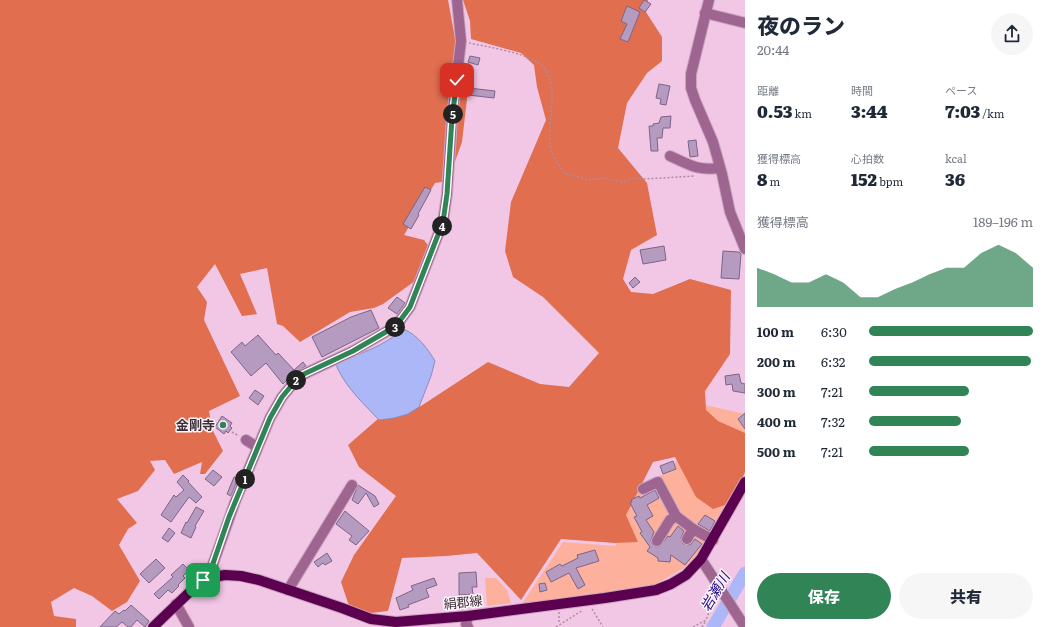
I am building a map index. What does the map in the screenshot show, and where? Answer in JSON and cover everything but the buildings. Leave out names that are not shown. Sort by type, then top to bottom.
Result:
[{"type":"main road","name":"絹郡線","points":[[153,627],[196,585],[208,578],[225,575],[241,576],[259,580],[383,622],[468,616],[559,604],[585,605],[656,590],[671,584],[686,575],[701,560],[745,482]]},
{"type":"street","points":[[208,578],[229,517],[270,418],[282,397],[296,380],[313,369],[353,351],[396,326],[410,307],[443,222],[447,194],[452,118],[461,41],[457,0]]},
{"type":"street","points":[[709,0],[691,74],[691,88],[713,142],[730,212],[745,249]]},
{"type":"street","points":[[705,13],[745,23]]},
{"type":"street","points":[[670,156],[695,167],[707,169],[720,168]]},
{"type":"street","points":[[246,440],[258,447]]},
{"type":"street","points":[[643,489],[658,482],[676,516],[693,529],[712,540]]},
{"type":"street","points":[[288,590],[352,485]]},
{"type":"street","points":[[657,540],[670,520],[676,516]]},
{"type":"street","points":[[687,539],[693,529]]},
{"type":"street","points":[[701,560],[721,588],[745,627]]},
{"type":"street","points":[[176,604],[189,627]]},
{"type":"street","points":[[468,616],[466,624],[468,627]]},
{"type":"path","points":[[461,41],[528,58],[545,70],[550,78],[552,92],[550,143],[556,161],[564,173],[589,180],[605,178],[621,182],[634,178],[645,179],[695,176],[707,169]]},
{"type":"path","points":[[702,627],[721,588]]},
{"type":"path","points":[[559,604],[559,625]]},
{"type":"path","points":[[556,627],[585,605],[603,627]]},
{"type":"path","points":[[693,627],[706,620]]},
{"type":"shaded area","points":[[0,0],[448,0],[455,38],[455,60],[470,73],[462,142],[448,181],[435,183],[404,235],[424,240],[430,248],[415,281],[383,304],[374,308],[350,312],[300,342],[283,326],[277,324],[267,268],[240,274],[257,314],[242,316],[215,264],[197,287],[207,302],[204,320],[240,396],[209,411],[212,429],[223,451],[205,474],[200,474],[202,462],[174,474],[165,460],[150,461],[155,470],[138,491],[117,499],[137,523],[128,529],[119,545],[140,581],[127,602],[112,611],[92,596],[74,588],[51,602],[54,616],[76,619],[76,627],[0,627]]},
{"type":"shaded area","points":[[463,0],[648,0],[646,12],[662,37],[662,61],[647,73],[627,103],[618,148],[647,183],[657,235],[631,250],[623,279],[631,292],[653,294],[690,279],[731,290],[730,354],[705,391],[706,410],[718,421],[745,433],[745,472],[731,503],[713,509],[696,497],[675,457],[653,462],[626,515],[638,542],[615,543],[561,539],[521,600],[477,553],[402,558],[388,611],[371,613],[349,606],[341,582],[354,555],[396,496],[359,467],[348,445],[379,418],[421,406],[488,362],[540,384],[569,387],[599,353],[543,297],[513,277],[505,251],[511,202],[546,120],[537,87],[534,65],[521,53],[471,39],[470,21]]},
{"type":"shaded area","points":[[705,405],[745,414],[745,450],[742,472],[701,550],[684,568],[654,585],[632,590],[522,604],[563,542],[615,546],[621,536],[622,515],[642,483],[671,471]]},
{"type":"shaded area","points":[[485,578],[496,578],[507,590],[511,603],[487,606]]},
{"type":"water","points":[[403,329],[413,334],[417,338],[435,361],[419,407],[408,414],[379,420],[348,386],[335,362],[371,349],[396,335]]},
{"type":"waterway","name":"岩瀬川","points":[[713,627],[745,573]]},
{"type":"place","name":"金剛寺","points":[[223,425]]},
{"type":"route","points":[[203,580],[208,578],[229,517],[270,418],[282,397],[296,380],[304,374],[353,351],[396,326],[410,307],[443,222],[447,194],[452,118],[457,80]]}]
